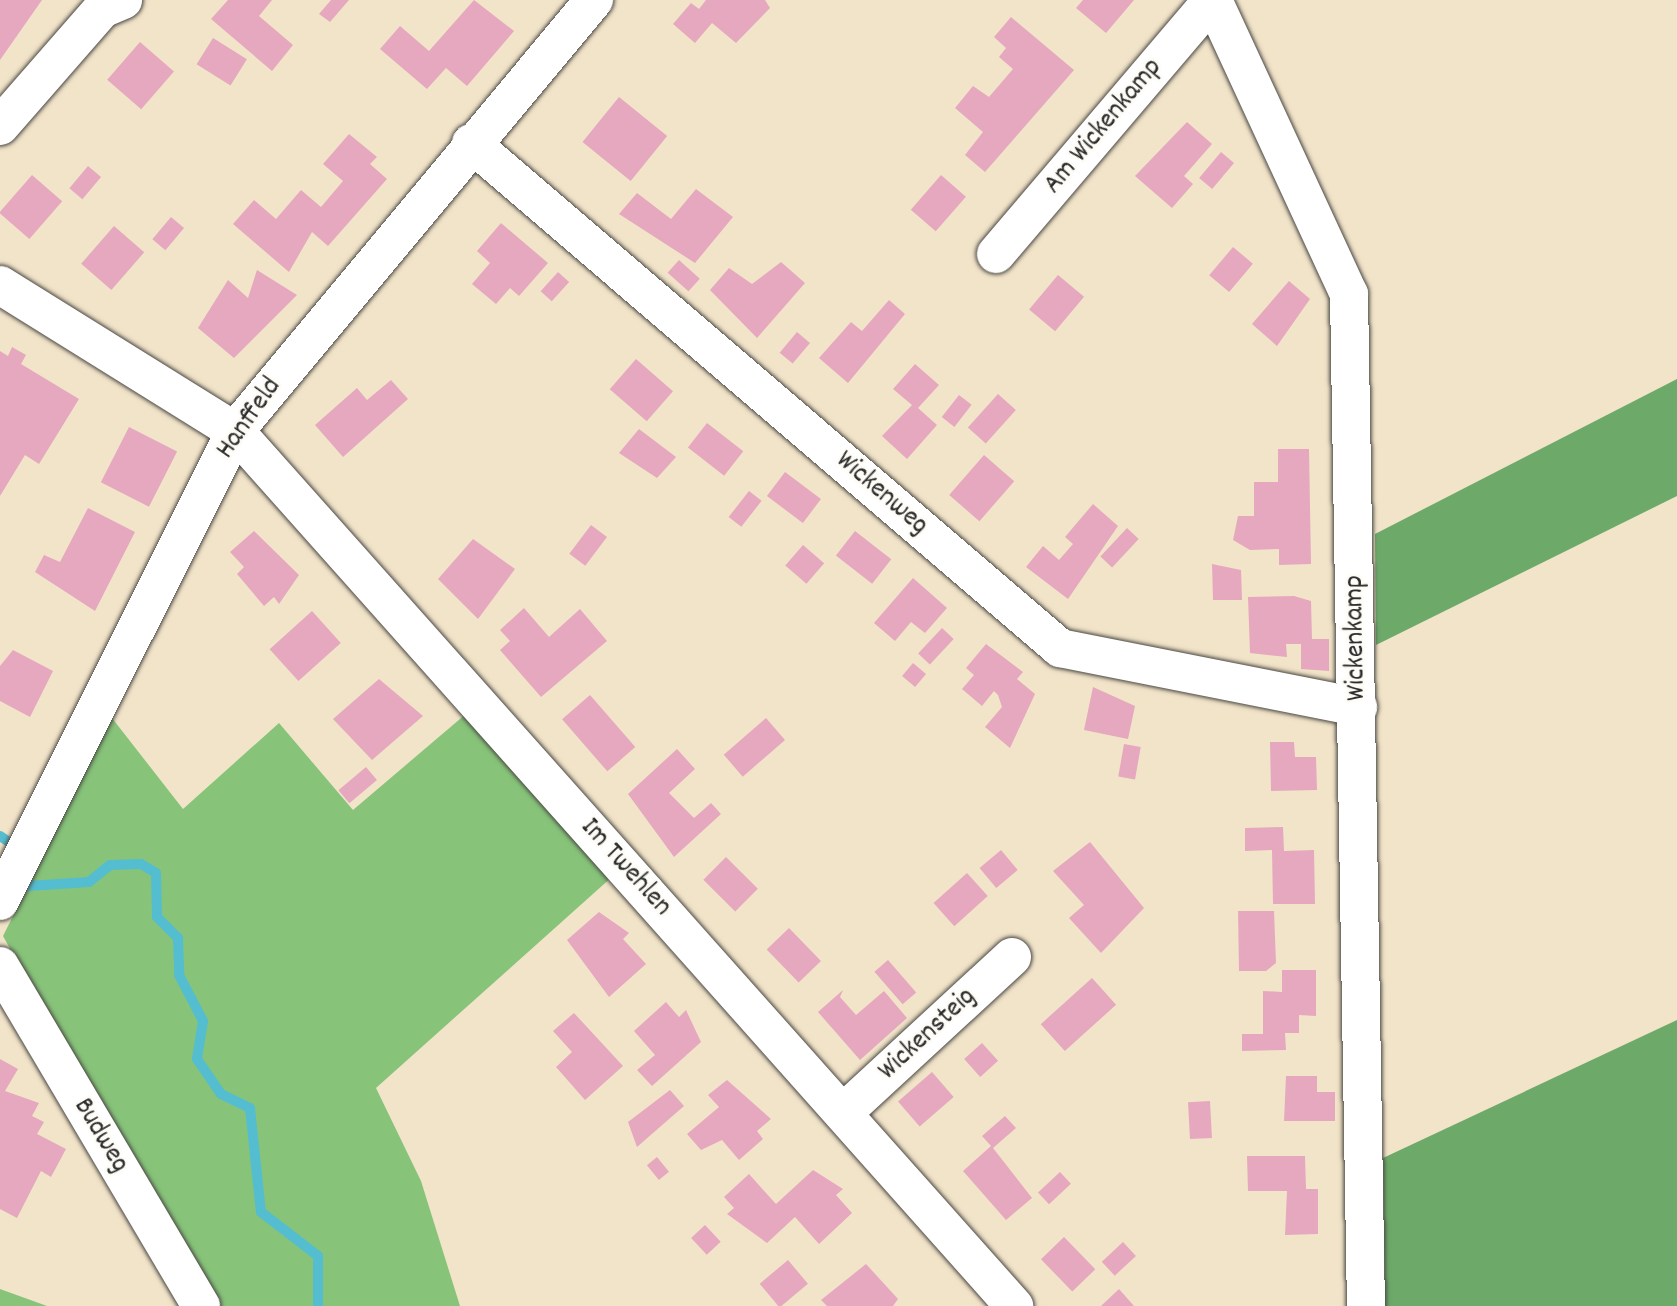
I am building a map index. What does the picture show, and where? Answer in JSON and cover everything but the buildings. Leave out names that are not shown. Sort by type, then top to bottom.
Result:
[{"type":"street","points":[[0,126],[102,9],[123,0]]},
{"type":"street","name":"Hanffeld","points":[[0,901],[235,431],[471,143],[594,0]]},
{"type":"street","name":"Am Wickenkamp","points":[[996,254],[1212,0]]},
{"type":"street","name":"Wickenkamp","points":[[1212,0],[1349,294],[1366,1306]]},
{"type":"street","name":"Wickenweg","points":[[471,143],[1060,648],[1358,707]]},
{"type":"street","name":"Im Twehlen","points":[[0,285],[235,431],[1014,1306]]},
{"type":"street","name":"Wickensteig","points":[[843,1113],[1012,957]]},
{"type":"street","name":"Budweg","points":[[0,966],[201,1306]]},
{"type":"green space","points":[[1677,379],[1677,496],[1376,645],[1375,534]]},
{"type":"green space","points":[[467,713],[613,876],[376,1088],[421,1181],[460,1306],[207,1306],[3,936],[112,718],[183,809],[279,723],[353,810]]},
{"type":"green space","points":[[1677,1020],[1677,1306],[1385,1306],[1383,1158]]},
{"type":"green space","points":[[0,1289],[47,1306],[0,1306]]},
{"type":"waterway","points":[[0,836],[12,844]]},
{"type":"waterway","points":[[28,886],[89,882],[110,865],[141,864],[156,873],[157,917],[178,938],[179,975],[203,1021],[197,1059],[221,1094],[250,1108],[261,1212],[318,1256],[318,1306]]}]
